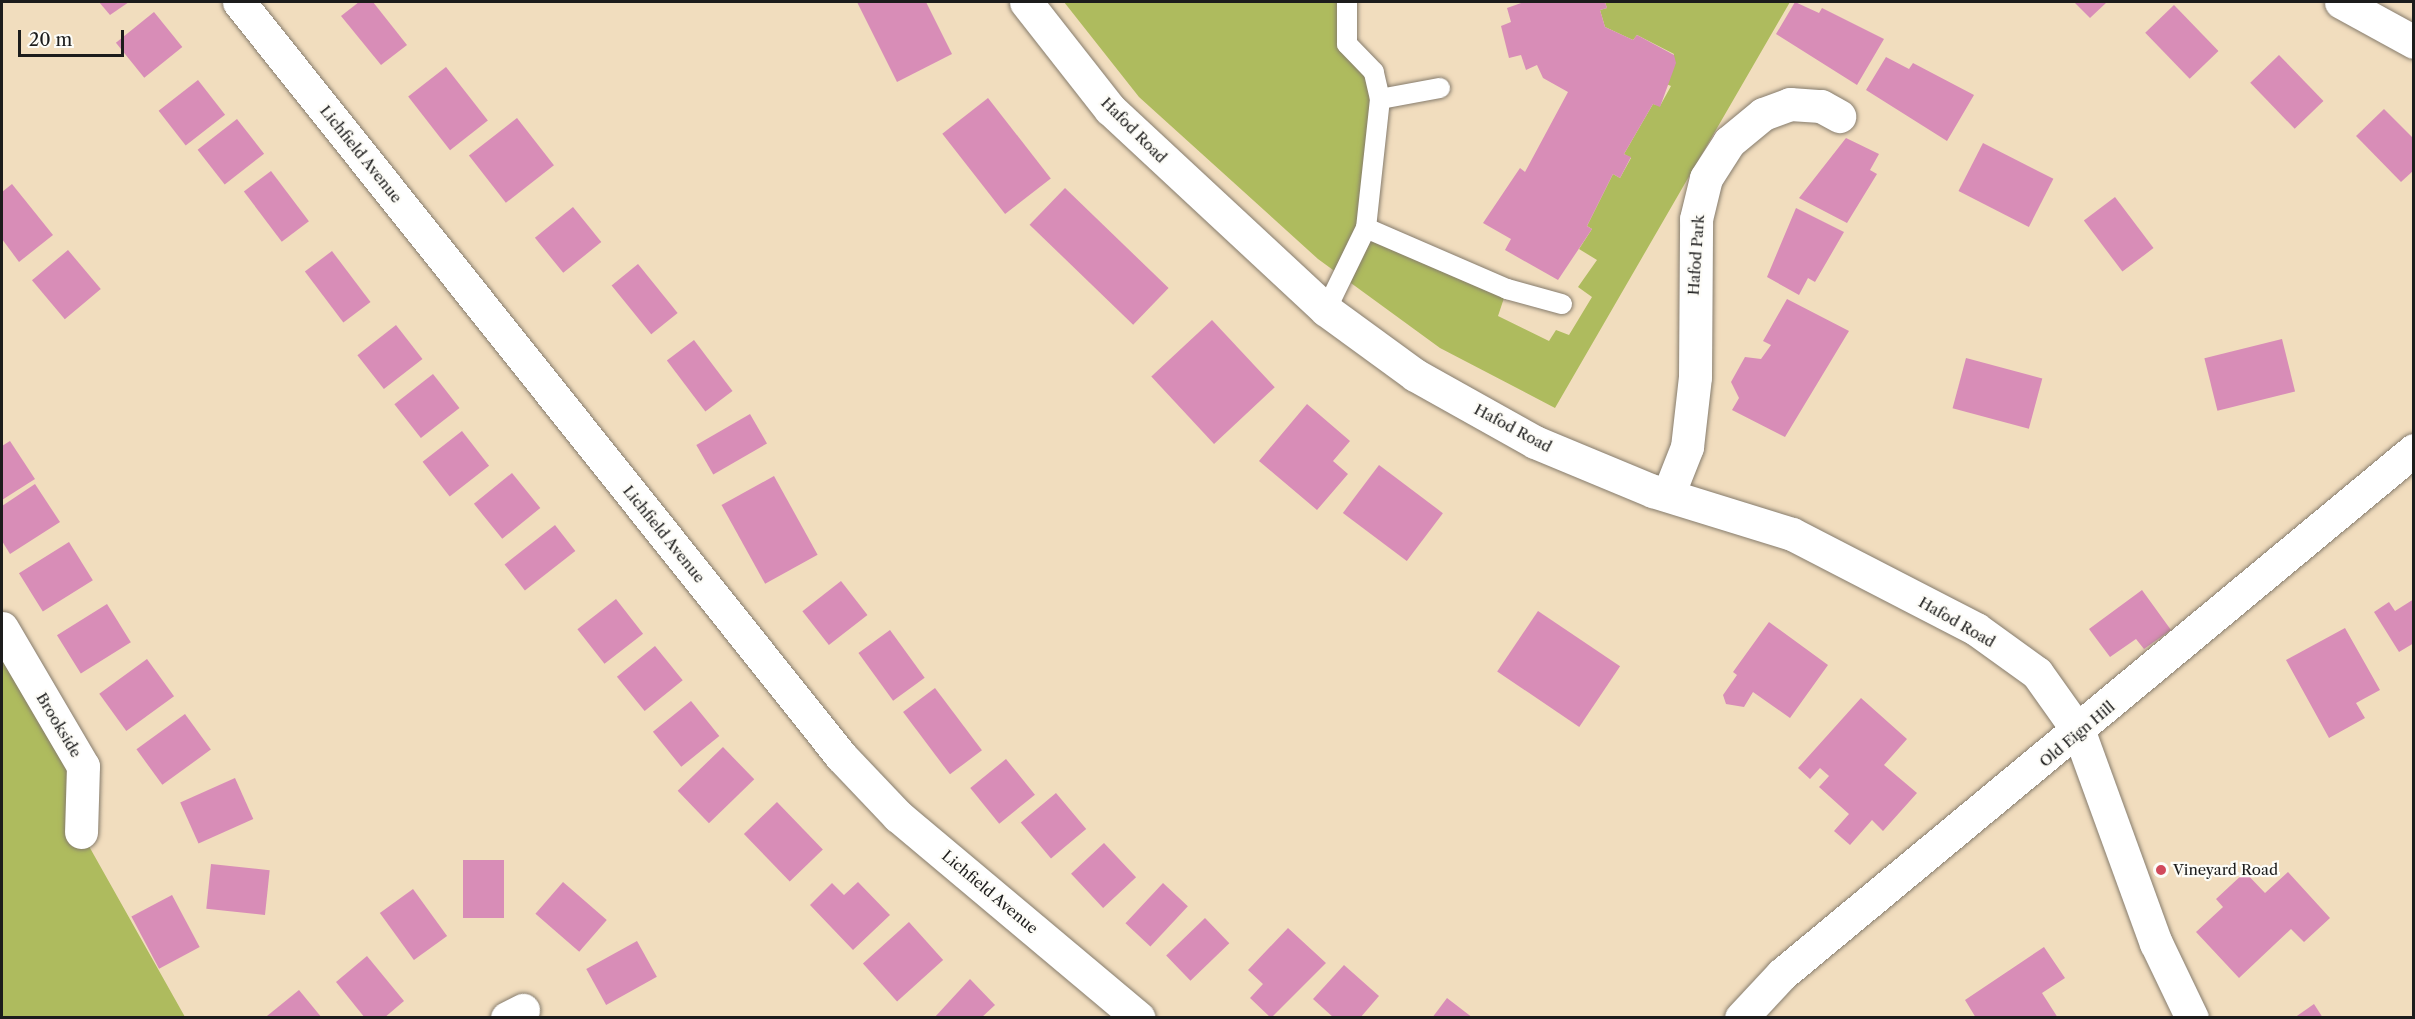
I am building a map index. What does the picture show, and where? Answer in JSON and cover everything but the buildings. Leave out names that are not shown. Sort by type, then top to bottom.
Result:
[{"type":"street","name":"Lichfield Avenue","points":[[239,2],[841,756],[898,816],[1139,1017]]},
{"type":"street","name":"Hafod Road","points":[[1026,2],[1110,109],[1326,310],[1415,375],[1535,442],[1668,495],[1792,534],[1976,629],[2037,674],[2079,732]]},
{"type":"street","points":[[2341,2],[2414,42]]},
{"type":"street","name":"Hafod Park","points":[[1668,495],[1687,447],[1695,377],[1696,219],[1706,178],[1729,142],[1763,114],[1790,104],[1821,106],[1839,116]]},
{"type":"street","name":"Old Eign Hill","points":[[1741,1017],[1782,974],[2079,732],[2414,450]]},
{"type":"street","name":"Brookside","points":[[2,628],[83,766],[81,832]]},
{"type":"street","points":[[2079,732],[2156,943],[2192,1017]]},
{"type":"lane","points":[[1326,310],[1366,228],[1380,99],[1374,72],[1347,44],[1347,2]]},
{"type":"lane","points":[[1380,99],[1440,88]]},
{"type":"lane","points":[[1366,228],[1507,289],[1562,304]]},
{"type":"green space","points":[[1064,2],[1347,2],[1347,44],[1374,72],[1366,228],[1507,289],[1498,316],[1549,341],[1556,330],[1569,335],[1592,297],[1578,287],[1597,260],[1579,249],[1592,229],[1587,226],[1613,174],[1620,178],[1631,158],[1624,154],[1653,104],[1660,106],[1671,86],[1664,83],[1674,54],[1637,35],[1633,40],[1605,27],[1600,10],[1607,8],[1605,2],[1790,2],[1555,408],[1440,348],[1318,259],[1139,97]]},
{"type":"green space","points":[[2,628],[83,766],[81,832],[185,1017],[2,1017]]},
{"type":"place","name":"Vineyard Road","points":[[2161,870]]}]
